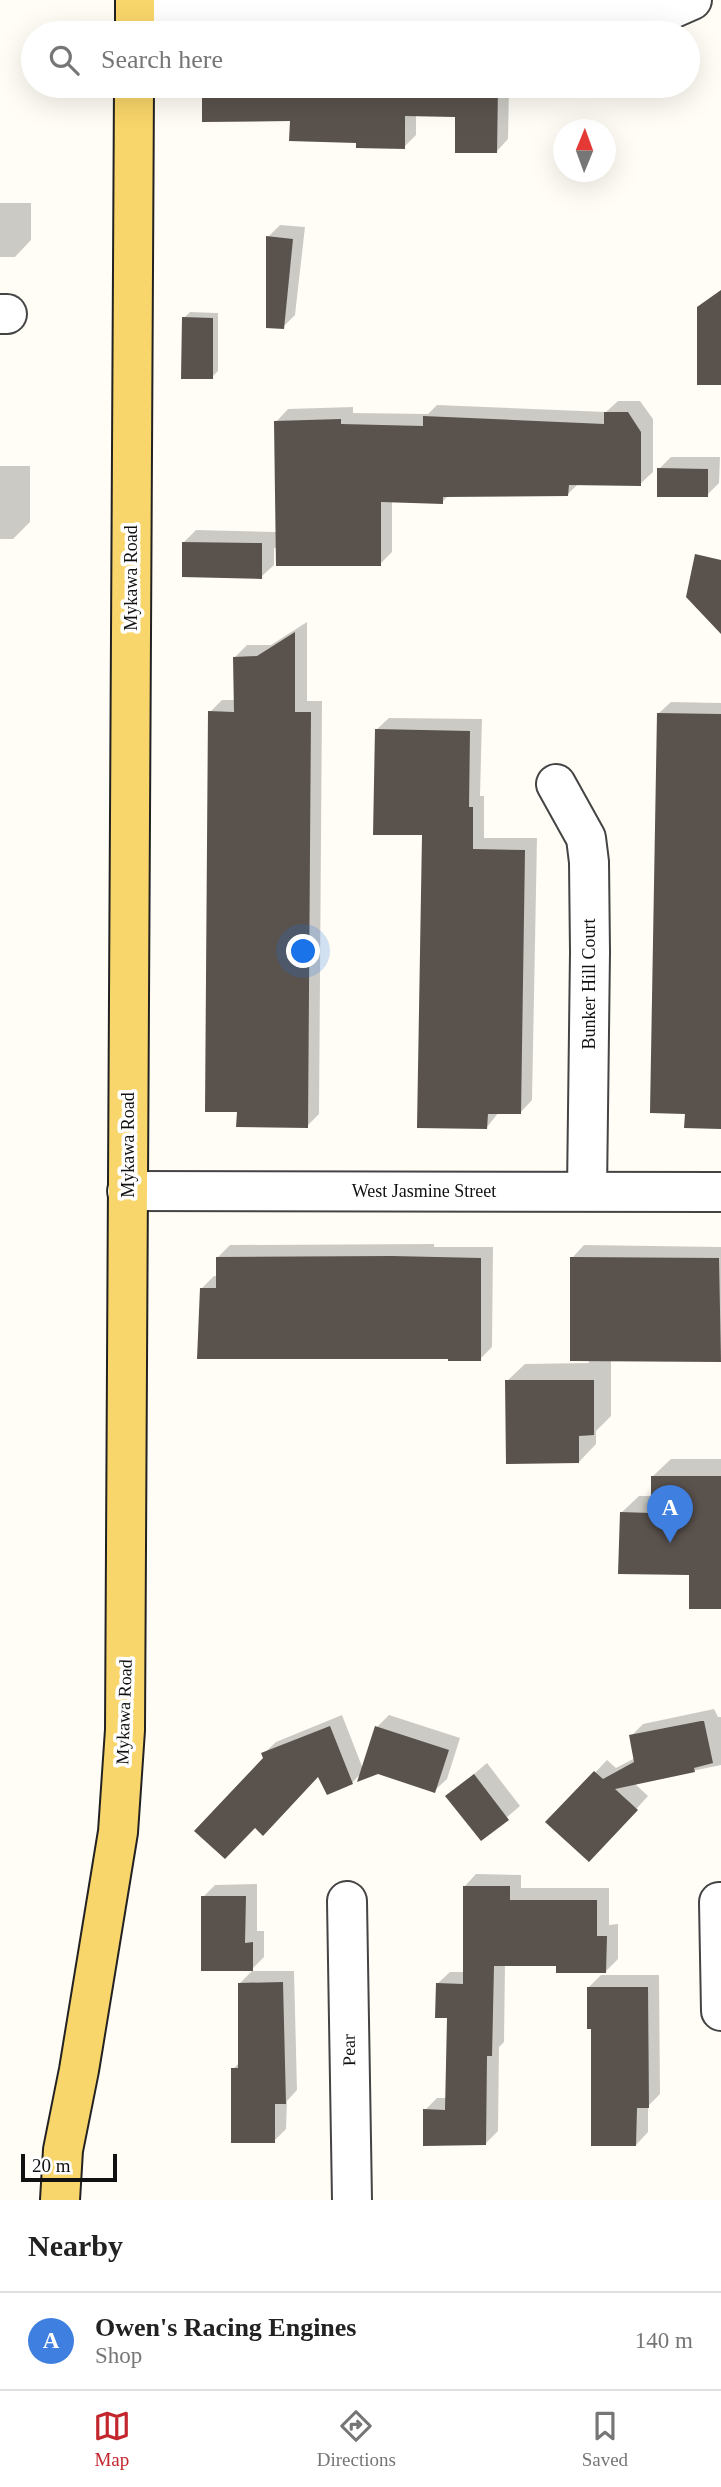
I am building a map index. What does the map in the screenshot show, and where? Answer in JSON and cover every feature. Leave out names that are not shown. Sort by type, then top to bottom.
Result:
[{"type":"main road","name":"Mykawa Road","points":[[60,2200],[63,2150],[79,2070],[118,1832],[125,1730],[134,98]]},
{"type":"street","points":[[135,14],[667,11],[692,0]]},
{"type":"street","name":"Bunker Hill Court","points":[[556,784],[586,838],[589,862],[587,1191]]},
{"type":"street","name":"West Jasmine Street","points":[[127,1191],[721,1192]]},
{"type":"street","name":"Pear","points":[[347,1901],[352,2200]]},
{"type":"street","points":[[719,1902],[721,2011]]},
{"type":"building","points":[[202,98],[498,98],[497,153],[455,153],[455,117],[405,116],[405,149],[356,148],[356,143],[289,141],[290,121],[202,122]]},
{"type":"building","points":[[266,236],[293,239],[284,329],[266,328]]},
{"type":"building","points":[[721,290],[721,385],[697,385],[697,307]]},
{"type":"building","points":[[182,317],[213,318],[213,379],[181,379]]},
{"type":"building","points":[[604,412],[628,412],[641,432],[641,486],[569,485],[568,496],[443,497],[443,504],[381,502],[381,566],[276,566],[274,421],[341,419],[341,424],[423,426],[423,416],[604,424]]},
{"type":"building","points":[[657,468],[708,469],[708,497],[657,497]]},
{"type":"building","points":[[182,542],[262,543],[262,579],[182,577]]},
{"type":"building","points":[[695,554],[721,560],[721,634],[686,597]]},
{"type":"building","points":[[295,632],[295,712],[311,712],[308,1128],[236,1127],[237,1112],[205,1112],[208,711],[234,712],[233,657],[257,656]]},
{"type":"building","points":[[657,713],[721,714],[721,1129],[684,1128],[685,1114],[650,1113]]},
{"type":"building","points":[[375,729],[470,731],[469,807],[473,807],[473,849],[525,850],[521,1114],[488,1114],[487,1129],[417,1128],[422,835],[373,835]]},
{"type":"building","points":[[216,1257],[481,1258],[481,1361],[197,1359],[200,1288],[216,1288]]},
{"type":"building","points":[[570,1257],[719,1258],[721,1362],[570,1361]]},
{"type":"building","points":[[505,1380],[594,1380],[594,1435],[579,1436],[579,1463],[506,1464]]},
{"type":"building","points":[[651,1476],[721,1476],[721,1609],[689,1609],[689,1575],[618,1574],[620,1512],[651,1513]]},
{"type":"building","points":[[704,1721],[713,1763],[694,1768],[695,1772],[615,1789],[638,1810],[589,1862],[545,1822],[594,1771],[603,1779],[634,1762],[629,1735]]},
{"type":"building","points":[[330,1726],[353,1784],[327,1795],[318,1777],[263,1836],[255,1828],[225,1859],[194,1831],[263,1758],[261,1753]]},
{"type":"building","points":[[375,1726],[449,1750],[435,1793],[378,1774],[357,1782]]},
{"type":"building","points":[[474,1774],[509,1820],[481,1841],[445,1796]]},
{"type":"building","points":[[463,1886],[510,1886],[510,1900],[597,1900],[597,1936],[607,1936],[606,1973],[556,1973],[556,1966],[494,1966],[492,2056],[487,2056],[486,2145],[423,2146],[423,2109],[445,2110],[447,2018],[435,2018],[436,1983],[463,1984]]},
{"type":"building","points":[[201,1896],[246,1896],[245,1943],[253,1942],[253,1971],[201,1971]]},
{"type":"building","points":[[283,1982],[286,2104],[275,2104],[275,2143],[231,2143],[231,2068],[238,2068],[238,1983]]},
{"type":"building","points":[[587,1987],[648,1987],[649,2108],[637,2108],[636,2146],[591,2146],[591,2029],[587,2029]]},
{"type":"place","name":"Owen's Racing Engines","points":[[670,1543]]}]
